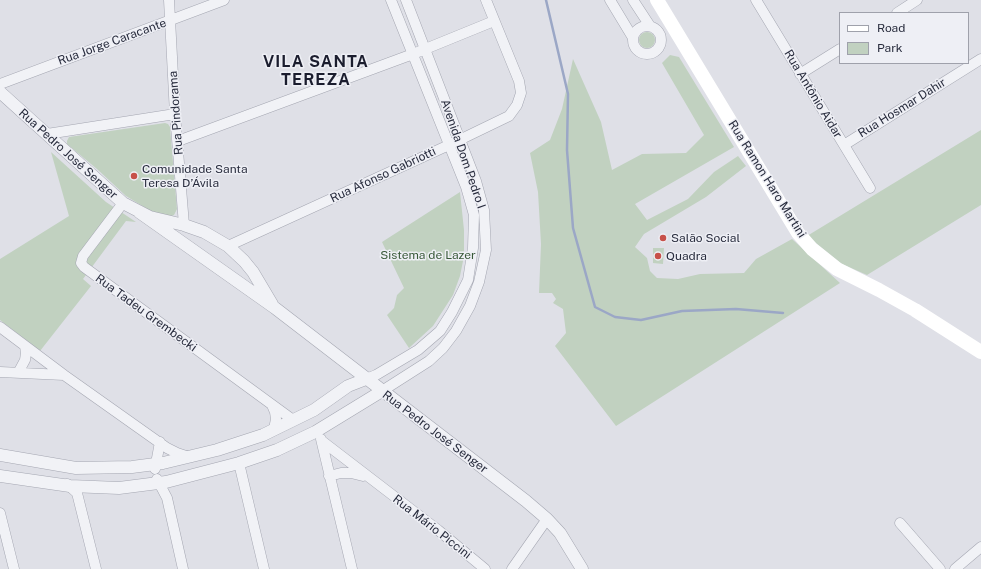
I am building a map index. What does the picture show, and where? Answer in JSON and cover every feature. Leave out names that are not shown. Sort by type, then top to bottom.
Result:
[{"type":"main road","name":"Rua Ramon Haro Martini","points":[[656,0],[798,233],[812,249],[837,269],[915,310],[981,352]]},
{"type":"street","name":"Rua Pindorama","points":[[169,0],[175,114],[184,225]]},
{"type":"street","name":"Rua Jorge Caracante","points":[[0,84],[224,0]]},
{"type":"street","name":"Avenida Dom Pedro I","points":[[366,379],[376,375],[418,350],[440,331],[452,312],[468,280],[473,248],[474,215],[466,187],[391,0]]},
{"type":"street","name":"Avenida Dom Pedro I","points":[[382,391],[429,361],[443,348],[461,323],[470,306],[479,282],[486,250],[484,210],[476,181],[406,0]]},
{"type":"street","points":[[178,141],[426,50],[494,21],[486,0]]},
{"type":"street","points":[[610,0],[633,38],[635,46],[641,52],[654,52],[660,45],[660,35],[658,31],[650,26],[633,0]]},
{"type":"street","points":[[899,12],[917,0]]},
{"type":"street","name":"Rua Antônio Aidar","points":[[760,1],[800,74],[870,188]]},
{"type":"street","name":"Rua Afonso Gabriotti","points":[[228,246],[509,116],[517,105],[521,92],[519,81],[494,21]]},
{"type":"street","points":[[633,38],[635,33],[641,27],[650,26]]},
{"type":"street","points":[[800,74],[839,50]]},
{"type":"street","name":"Rua Hosmar Dahir","points":[[844,145],[981,59]]},
{"type":"street","name":"Rua Pedro José Senger","points":[[0,92],[123,203],[186,243],[275,308],[347,365],[476,462],[547,519],[560,533],[582,569]]},
{"type":"street","points":[[47,134],[175,114]]},
{"type":"street","name":"Rua Tadeu Grembecki","points":[[123,203],[84,256],[81,263],[84,267],[293,420]]},
{"type":"street","name":"Rua Pedro José Senger","points":[[139,212],[160,220],[197,229],[212,235],[228,246],[253,272],[275,308]]},
{"type":"street","points":[[184,225],[186,243]]},
{"type":"street","points":[[186,243],[188,235],[197,229]]},
{"type":"street","points":[[238,282],[241,284],[247,283],[251,279],[253,272]]},
{"type":"street","points":[[0,327],[64,375],[172,451],[189,457]]},
{"type":"street","points":[[18,373],[26,353],[25,346]]},
{"type":"street","points":[[347,365],[350,370],[348,386]]},
{"type":"street","points":[[0,372],[64,375]]},
{"type":"street","points":[[0,476],[75,486],[118,488],[164,472],[189,457],[217,450],[263,435],[314,410],[348,386],[366,379]]},
{"type":"street","points":[[348,386],[357,386],[362,390],[364,394],[362,403]]},
{"type":"street","points":[[0,455],[74,467],[132,467],[164,472],[239,463],[319,436],[362,403],[382,391]]},
{"type":"street","points":[[272,405],[275,412],[274,429]]},
{"type":"street","points":[[319,436],[352,569]]},
{"type":"street","name":"Rua Mário Piccini","points":[[319,436],[378,485],[438,530],[484,569]]},
{"type":"street","points":[[160,442],[167,498],[183,569]]},
{"type":"street","points":[[239,463],[264,569]]},
{"type":"street","points":[[75,486],[83,475],[81,470],[74,467],[67,469],[63,479],[75,486],[96,569]]},
{"type":"street","name":"Rua Mário Piccini","points":[[329,476],[351,472],[378,485]]},
{"type":"street","points":[[0,513],[14,569]]},
{"type":"street","points":[[512,569],[547,519]]},
{"type":"street","points":[[900,523],[940,569]]},
{"type":"street","points":[[955,569],[981,547]]},
{"type":"green space","points":[[644,32],[650,32],[655,37],[653,46],[650,48],[644,48],[639,43],[639,37]]},
{"type":"green space","points":[[670,55],[679,57],[734,147],[635,204],[647,220],[688,199],[714,172],[738,156],[746,166],[706,197],[644,234],[635,247],[647,258],[650,271],[657,278],[678,279],[700,274],[744,273],[756,259],[792,239],[840,283],[616,426],[555,346],[566,333],[563,309],[553,303],[556,299],[552,293],[539,293],[541,244],[538,192],[530,153],[550,140],[562,109],[573,59],[601,122],[612,170],[642,154],[686,153],[704,135],[662,63]]},
{"type":"green space","points":[[165,123],[170,127],[177,209],[174,215],[168,217],[149,210],[126,196],[67,144],[69,137]]},
{"type":"green space","points":[[981,130],[981,205],[867,275],[842,264],[807,236]]},
{"type":"green space","points":[[51,152],[106,202],[136,222],[126,221],[83,279],[91,286],[40,351],[0,320],[0,259],[69,216]]},
{"type":"green space","name":"Sistema de Lazer","points":[[460,192],[464,230],[464,256],[460,276],[453,295],[433,326],[409,348],[387,315],[394,308],[397,295],[404,288],[382,242]]},
{"type":"green space","name":"Quadra","points":[[653,248],[664,248],[663,264],[653,263]]},
{"type":"waterway","points":[[546,0],[568,94],[567,150],[573,228],[595,307],[615,317],[641,320],[682,311],[736,309],[783,313]]},
{"type":"place","name":"Comunidade Santa Teresa D’Ávila","points":[[134,176]]},
{"type":"place","name":"Salão Social","points":[[663,238]]},
{"type":"place","name":"Quadra","points":[[658,256]]},
{"type":"district","name":"VILA SANTA TEREZA","points":[[316,71]]}]
